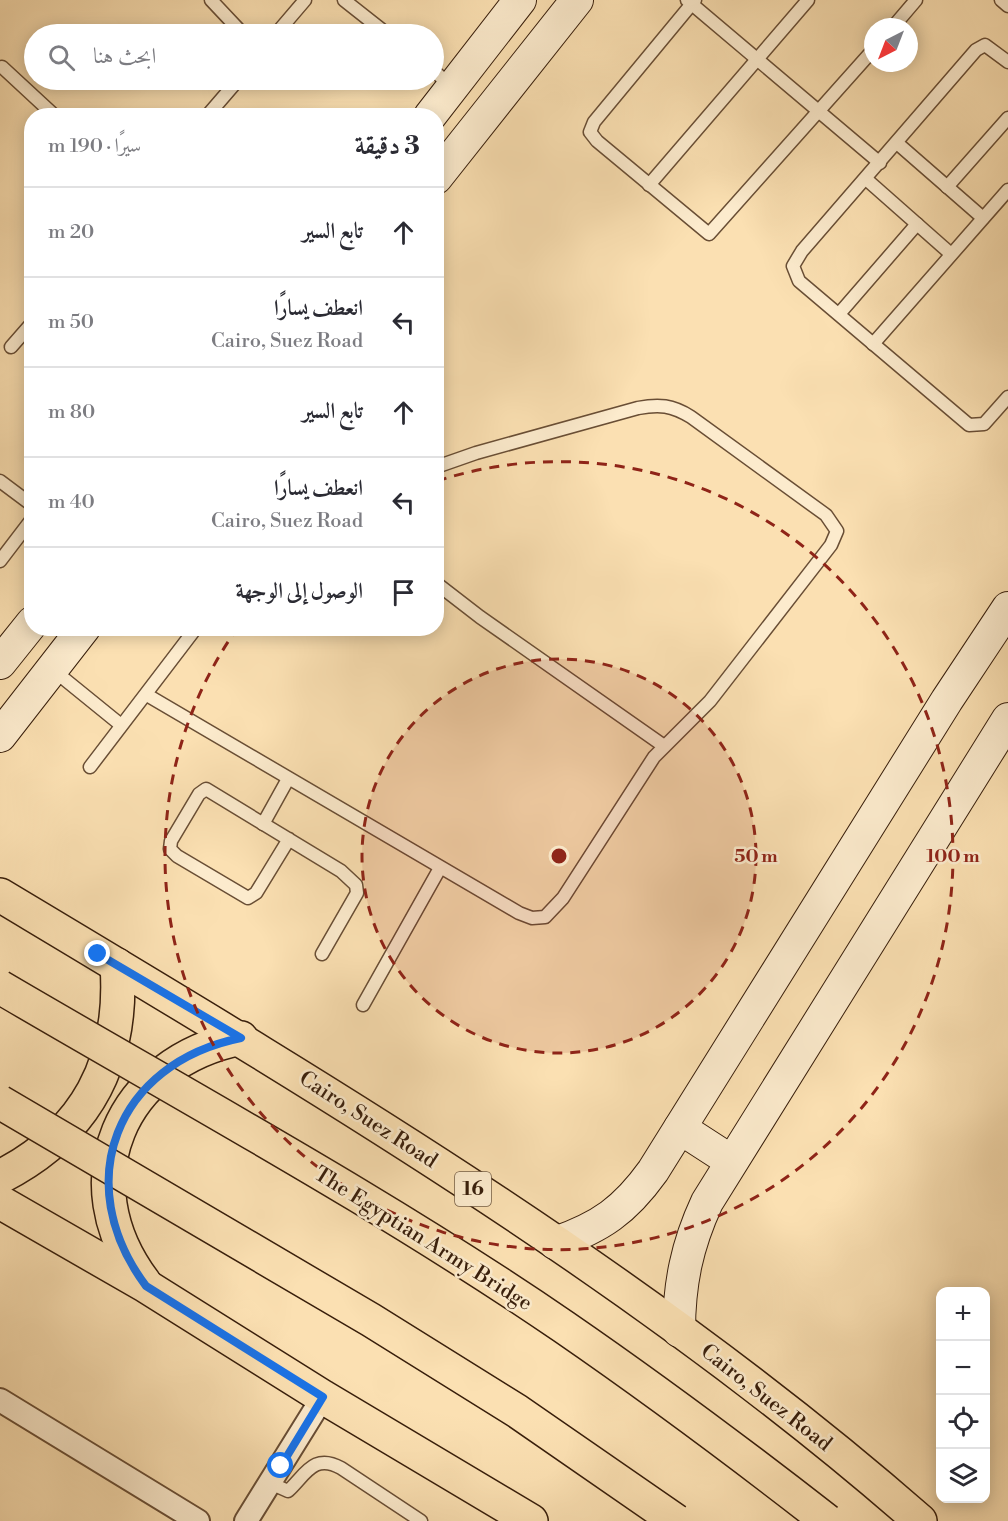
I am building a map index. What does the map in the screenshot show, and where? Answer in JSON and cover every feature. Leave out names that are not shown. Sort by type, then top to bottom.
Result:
[{"type":"main road","name":"Cairo, Suez Road","points":[[0,895],[241,1038],[555,1243],[780,1406],[920,1521]]},
{"type":"main road","points":[[0,1177],[26,1164],[49,1146],[70,1126],[87,1103],[111,1051],[120,994],[117,965]]},
{"type":"main road","name":"The Egyptian Army Bridge","points":[[0,987],[409,1227],[543,1314],[712,1432],[827,1521]]},
{"type":"main road","points":[[146,1286],[130,1264],[118,1239],[111,1213],[110,1168],[118,1133],[130,1108],[166,1068],[190,1054],[215,1044],[241,1038]]},
{"type":"main road","points":[[0,1102],[371,1320],[508,1405],[676,1521]]},
{"type":"main road","points":[[0,1202],[146,1286],[323,1397],[531,1521]]},
{"type":"street","points":[[444,78],[520,0]]},
{"type":"street","points":[[444,168],[577,0]]},
{"type":"street","points":[[433,108],[439,90]]},
{"type":"street","points":[[555,1243],[585,1233],[612,1217],[635,1196],[680,1128],[959,681],[1008,608]]},
{"type":"street","points":[[0,736],[78,636]]},
{"type":"street","points":[[14,641],[52,669]]},
{"type":"street","points":[[679,1331],[679,1298],[684,1264],[693,1232],[731,1161],[1008,719]]},
{"type":"street","points":[[680,1128],[731,1161]]},
{"type":"street","points":[[246,1521],[323,1397]]},
{"type":"street","points":[[0,1400],[198,1521]]},
{"type":"lane","points":[[211,0],[234,24]]},
{"type":"lane","points":[[285,24],[305,0]]},
{"type":"lane","points":[[344,0],[374,24]]},
{"type":"lane","points":[[649,185],[808,0]]},
{"type":"lane","points":[[901,18],[916,0]]},
{"type":"lane","points":[[1001,0],[1008,6]]},
{"type":"lane","points":[[864,60],[819,112],[712,233],[703,231],[592,136],[591,127],[691,1],[757,59],[819,112],[880,163]]},
{"type":"lane","points":[[1008,62],[989,46],[980,47],[802,251],[793,266],[799,281],[969,425],[984,424],[1008,397]]},
{"type":"lane","points":[[2,67],[24,87]]},
{"type":"lane","points":[[27,90],[46,108]]},
{"type":"lane","points":[[214,108],[229,90]]},
{"type":"lane","points":[[947,187],[1008,117]]},
{"type":"lane","points":[[897,143],[983,218]]},
{"type":"lane","points":[[866,179],[951,254]]},
{"type":"lane","points":[[873,344],[1008,190]]},
{"type":"lane","points":[[839,314],[917,224]]},
{"type":"lane","points":[[11,347],[24,332]]},
{"type":"lane","points":[[147,694],[519,913],[532,918],[545,917],[559,903],[630,791],[664,746],[729,677],[831,545],[837,531],[826,514],[691,417],[669,406],[656,404],[638,408],[476,453],[444,464]]},
{"type":"lane","points":[[0,481],[24,499]]},
{"type":"lane","points":[[0,561],[24,530]]},
{"type":"lane","points":[[444,589],[664,746]]},
{"type":"lane","points":[[90,767],[190,636]]},
{"type":"lane","points":[[52,669],[121,725]]},
{"type":"lane","points":[[263,824],[288,779]]},
{"type":"lane","points":[[289,839],[256,893],[248,898],[177,856],[170,849],[171,841],[204,789],[289,839],[340,871],[356,885],[357,893],[322,954]]},
{"type":"lane","points":[[363,1005],[440,868]]},
{"type":"lane","points":[[270,1483],[288,1491],[315,1464],[327,1462],[341,1468],[421,1521]]},
{"type":"route","points":[[98,954],[241,1038],[215,1044],[190,1054],[166,1068],[147,1087],[130,1108],[118,1133],[111,1159],[108,1186],[111,1213],[118,1239],[130,1264],[146,1286],[323,1397],[281,1466]]}]
